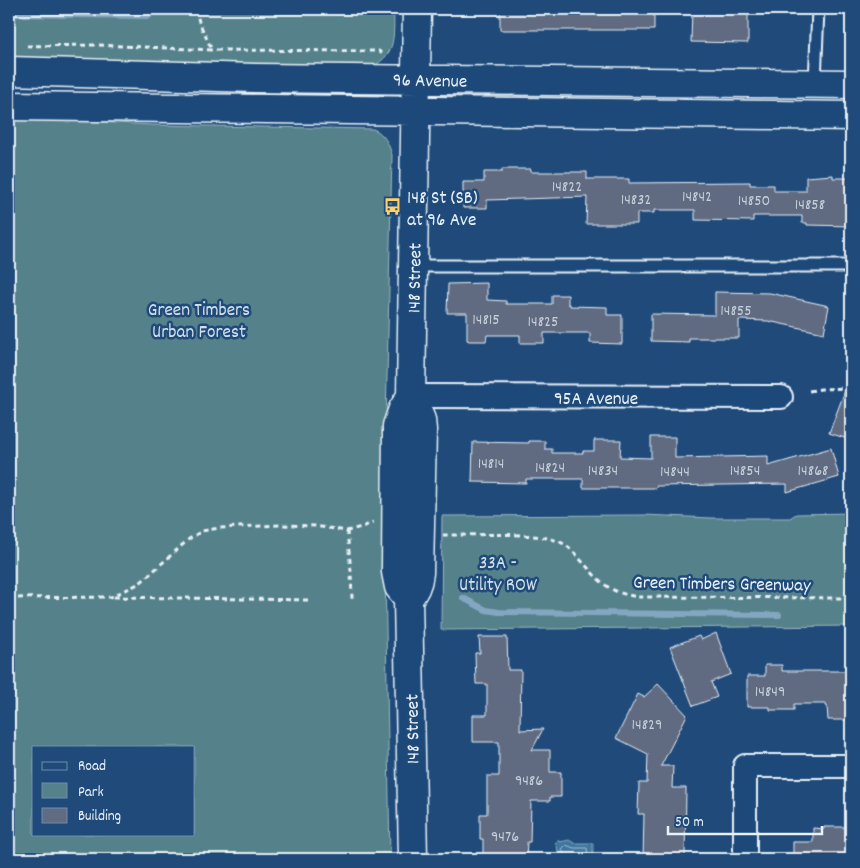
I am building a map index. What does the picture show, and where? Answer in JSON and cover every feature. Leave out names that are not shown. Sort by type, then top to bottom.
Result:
[{"type":"main road","name":"148 Street","points":[[413,859],[408,598],[400,587],[396,572],[397,426],[403,409],[411,396],[417,9]]},
{"type":"main road","name":"96 Avenue","points":[[9,71],[254,78],[851,84]]},
{"type":"main road","name":"96 Avenue","points":[[9,106],[851,116]]},
{"type":"street","name":"95A Avenue","points":[[411,396],[781,397]]},
{"type":"street","points":[[745,859],[745,766],[851,766]]},
{"type":"lane","points":[[815,83],[818,9]]},
{"type":"lane","points":[[414,266],[851,266]]},
{"type":"path","points":[[196,9],[199,22],[212,50]]},
{"type":"path","points":[[19,46],[98,45],[212,50],[379,51],[388,60]]},
{"type":"path","points":[[809,391],[851,388]]},
{"type":"path","points":[[111,597],[140,583],[189,539],[202,531],[218,528],[315,526],[347,531],[373,522]]},
{"type":"path","points":[[347,531],[352,599]]},
{"type":"path","name":"Green Timbers Greenway","points":[[442,535],[533,535],[549,537],[567,546],[606,586],[620,593],[638,597],[851,598]]},
{"type":"path","points":[[9,598],[111,597],[310,600]]},
{"type":"green space","points":[[9,9],[394,9],[394,34],[387,55],[373,66],[9,62]]},
{"type":"green space","name":"Green Timbers Urban Forest","points":[[9,117],[152,125],[373,129],[386,139],[392,155],[384,511],[390,859],[9,859]]},
{"type":"green space","name":"33A - Utility ROW","points":[[851,513],[851,626],[441,630],[442,516],[644,515],[711,518],[790,518],[796,514]]},
{"type":"water","points":[[558,840],[560,842],[569,840],[574,843],[593,843],[593,859],[561,858],[555,844]]},
{"type":"building","points":[[500,9],[654,9],[654,30],[500,30]]},
{"type":"building","points":[[692,9],[748,9],[748,43],[691,42]]},
{"type":"building","points":[[502,169],[531,169],[531,172],[587,172],[587,179],[629,179],[629,183],[750,182],[750,185],[774,185],[774,191],[806,191],[806,177],[833,175],[833,178],[851,178],[851,226],[807,225],[807,223],[802,223],[802,216],[753,216],[753,221],[695,220],[695,210],[654,210],[654,213],[637,213],[637,224],[586,224],[587,197],[487,200],[487,208],[463,208],[463,182],[484,182],[484,172],[502,172]]},
{"type":"building","points":[[487,283],[487,300],[506,301],[506,304],[552,304],[552,295],[568,295],[568,304],[570,306],[607,307],[607,315],[622,315],[622,344],[590,343],[590,333],[544,333],[544,343],[520,343],[520,335],[487,335],[486,341],[469,341],[467,340],[467,313],[447,313],[448,284]]},
{"type":"building","points":[[715,292],[770,293],[829,306],[824,333],[768,321],[739,320],[739,338],[689,338],[689,342],[651,341],[651,314],[715,315]]},
{"type":"building","points":[[849,380],[851,381],[851,440],[829,433]]},
{"type":"building","points":[[651,437],[675,437],[675,458],[768,456],[768,466],[831,448],[839,477],[787,492],[787,484],[583,488],[583,479],[526,479],[526,483],[472,482],[473,442],[529,443],[529,441],[545,441],[545,449],[552,449],[552,453],[583,453],[583,451],[594,451],[594,440],[621,440],[620,457],[651,458]]},
{"type":"building","points":[[716,633],[731,674],[711,682],[717,697],[693,706],[670,647],[699,636],[701,640]]},
{"type":"building","points":[[479,637],[507,637],[508,670],[521,670],[520,730],[543,729],[532,750],[550,750],[550,772],[561,772],[561,797],[550,797],[550,801],[531,801],[530,842],[527,842],[526,858],[483,857],[483,839],[480,839],[480,814],[487,814],[487,776],[499,776],[499,742],[473,742],[473,715],[487,715],[487,684],[476,684],[475,653],[480,653]]},
{"type":"building","points":[[765,665],[782,665],[782,671],[850,671],[851,720],[828,720],[826,704],[794,704],[794,710],[770,710],[770,707],[747,707],[747,676],[765,676]]},
{"type":"building","points":[[658,684],[687,715],[661,766],[673,766],[672,788],[686,788],[685,859],[643,859],[644,814],[638,814],[639,783],[647,783],[648,754],[616,738],[638,694],[644,697]]},
{"type":"building","points":[[824,827],[851,827],[851,859],[793,859],[793,842],[813,842],[813,828],[824,829]]},
{"type":"waterway","points":[[9,14],[149,16]]},
{"type":"waterway","points":[[463,598],[486,610],[499,612],[779,615]]},
{"type":"place","name":"148 St (SB) at 96 Ave","points":[[393,207]]}]
